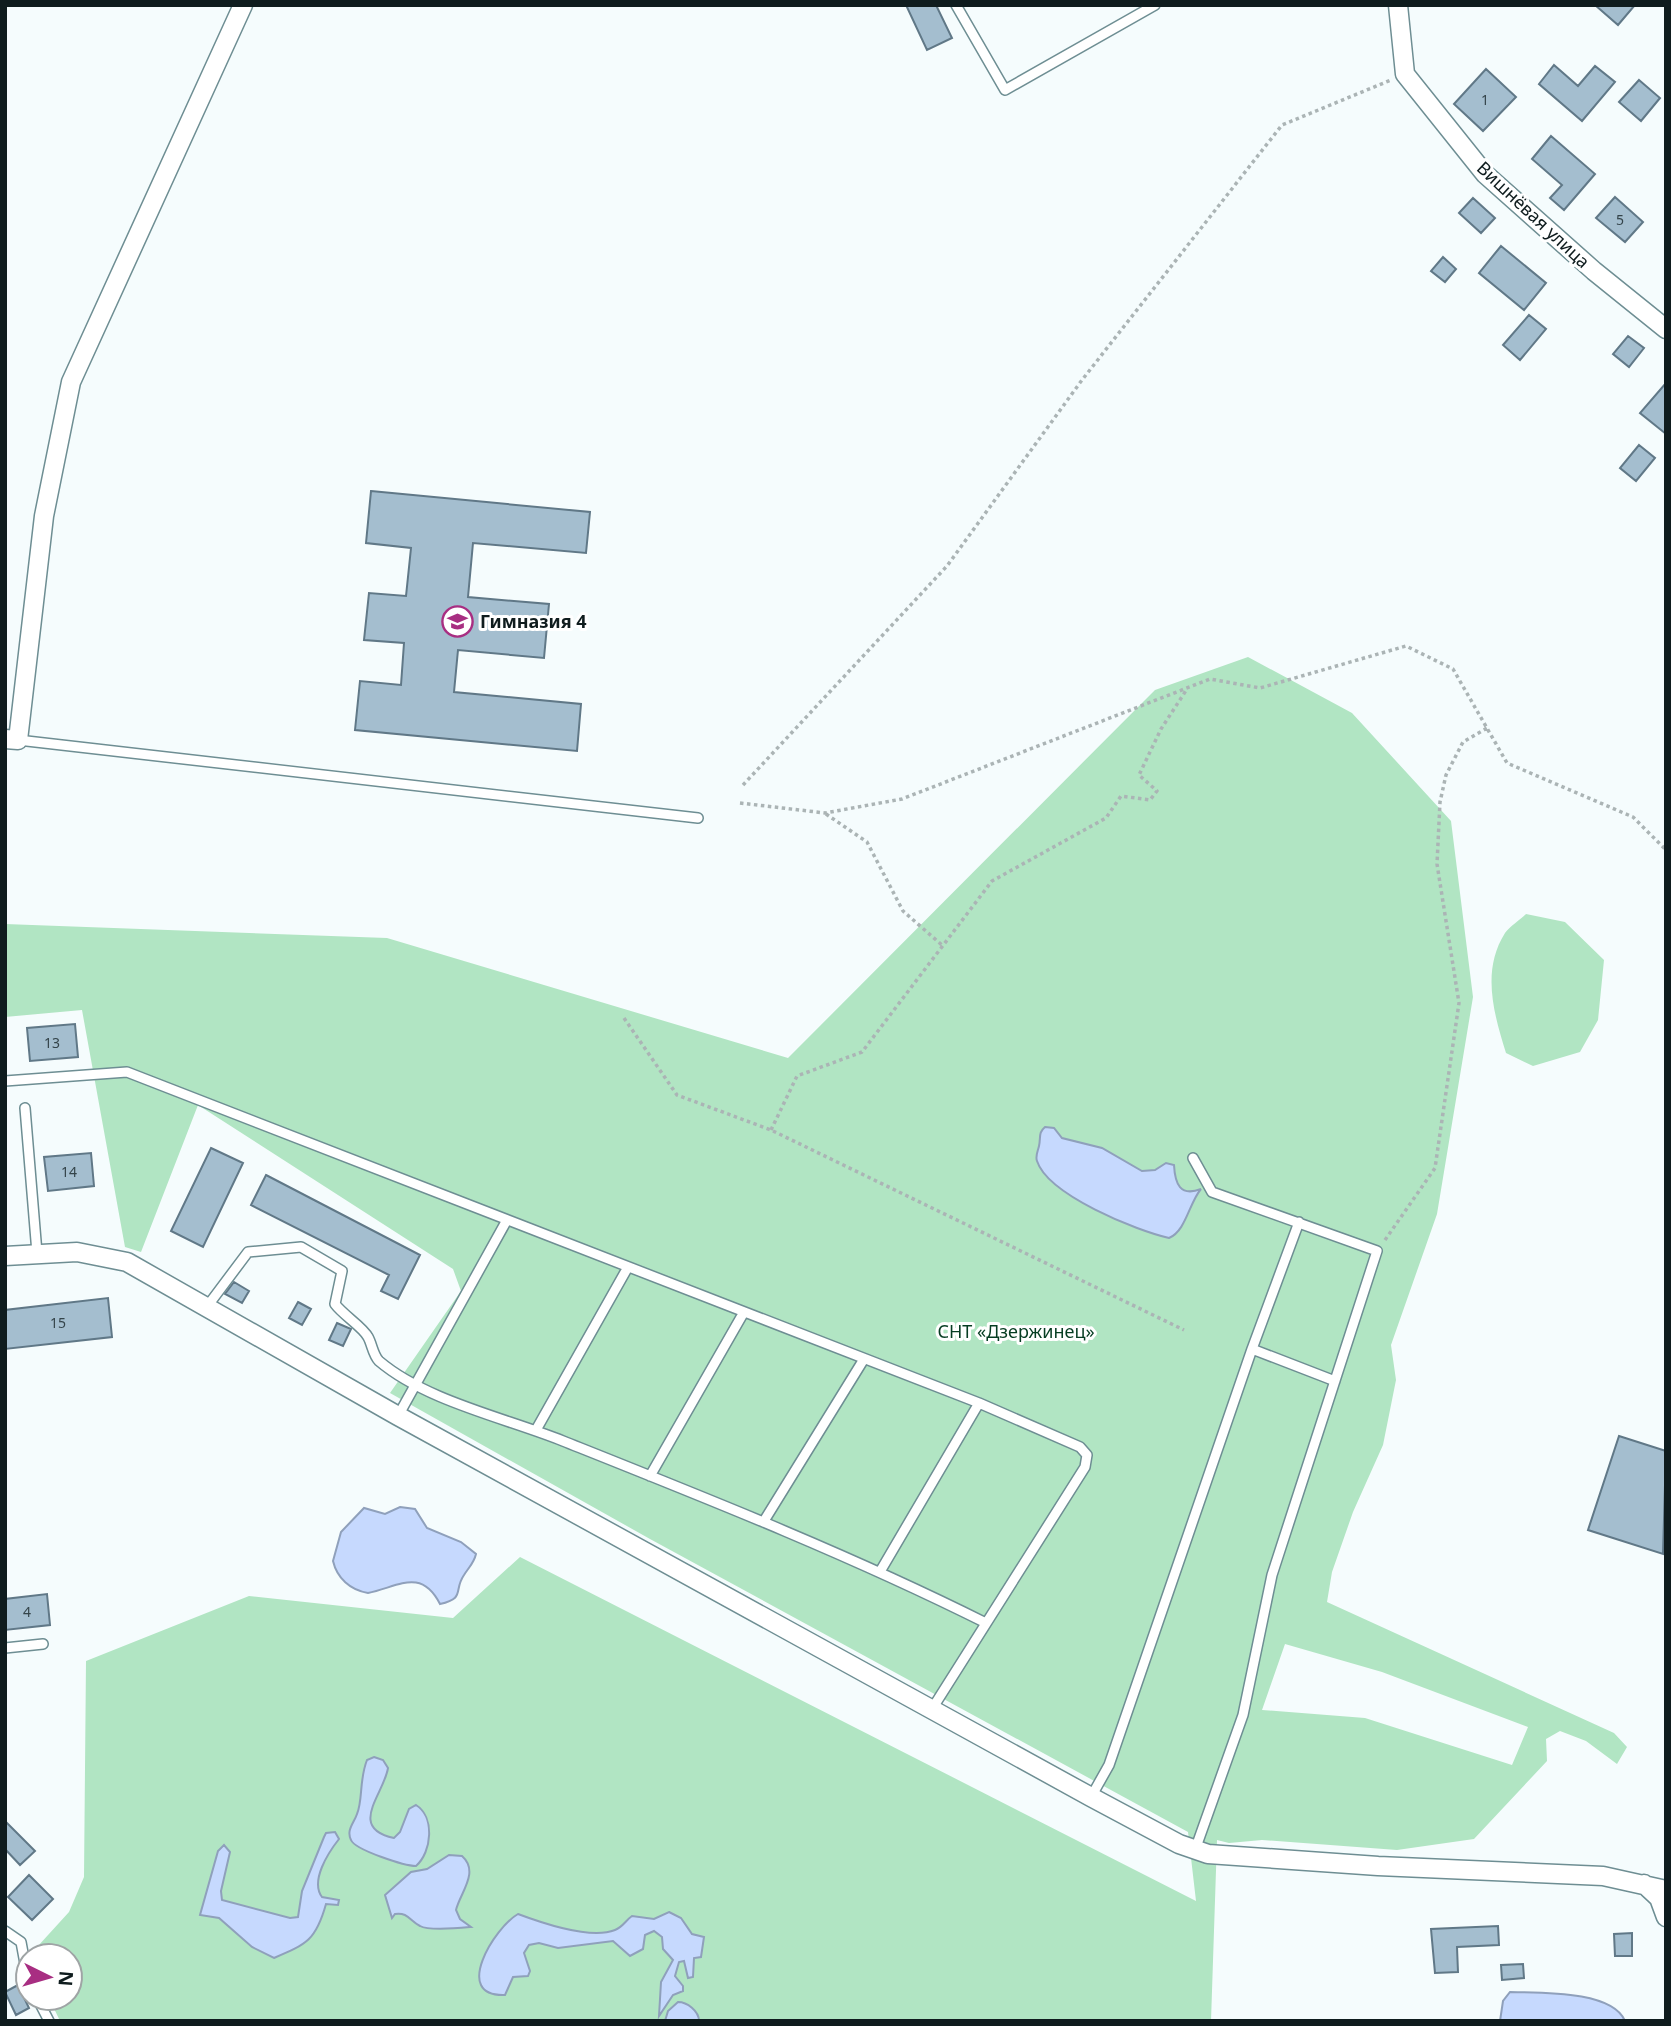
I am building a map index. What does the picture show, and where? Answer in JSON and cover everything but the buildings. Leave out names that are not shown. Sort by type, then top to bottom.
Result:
[{"type":"street","points":[[12,739],[44,516],[71,382],[243,5]]},
{"type":"street","points":[[1398,5],[1405,74]]},
{"type":"street","name":"Вишнёвая улица","points":[[1405,74],[1485,174],[1666,329]]},
{"type":"street","points":[[5,1255],[77,1252],[127,1262],[398,1416],[1091,1797],[1195,1850],[1236,1857],[1378,1867],[1603,1876],[1666,1890]]},
{"type":"street","points":[[1644,1884],[1659,1898],[1666,1917]]},
{"type":"lane","points":[[956,5],[1005,90],[1155,5]]},
{"type":"lane","points":[[12,739],[698,818]]},
{"type":"lane","points":[[5,1082],[127,1072],[979,1403],[1080,1447],[1087,1455],[1084,1466],[932,1709]]},
{"type":"lane","points":[[25,1108],[37,1252]]},
{"type":"lane","points":[[1193,1158],[1212,1192],[1377,1251],[1272,1575],[1243,1715],[1195,1850]]},
{"type":"lane","points":[[398,1416],[507,1220]]},
{"type":"lane","points":[[1091,1797],[1109,1765],[1252,1349],[1299,1222]]},
{"type":"lane","points":[[206,1308],[248,1252],[301,1247],[342,1271],[335,1304],[347,1319],[368,1334],[377,1359],[416,1383],[462,1406],[536,1430],[881,1570],[986,1623]]},
{"type":"lane","points":[[536,1430],[628,1267]]},
{"type":"lane","points":[[650,1476],[744,1312]]},
{"type":"lane","points":[[1252,1349],[1335,1381]]},
{"type":"lane","points":[[764,1521],[864,1359]]},
{"type":"lane","points":[[881,1570],[979,1403]]},
{"type":"lane","points":[[5,1648],[43,1644]]},
{"type":"lane","points":[[5,1931],[21,1942]]},
{"type":"path","points":[[743,785],[947,566],[1082,380],[1282,125],[1405,74]]},
{"type":"path","points":[[740,803],[825,813],[902,799],[1210,679],[1259,688],[1406,646],[1453,669],[1507,763],[1633,817],[1666,849]]},
{"type":"path","points":[[771,1130],[797,1076],[862,1052],[992,881],[1106,818],[1121,796],[1150,800],[1157,791],[1139,775],[1161,729],[1188,687]]},
{"type":"path","points":[[1377,1251],[1435,1168],[1459,1003],[1437,864],[1440,802],[1446,775],[1463,742],[1487,728]]},
{"type":"path","points":[[825,813],[867,842],[903,911],[943,946]]},
{"type":"path","points":[[624,1018],[677,1095],[771,1130],[1184,1330]]},
{"type":"green space","name":"СНТ «Дзержинец»","points":[[1248,657],[1352,713],[1451,821],[1473,997],[1437,1214],[1391,1345],[1396,1380],[1383,1445],[1353,1512],[1332,1572],[1327,1602],[1614,1733],[1627,1747],[1617,1764],[1586,1741],[1560,1731],[1546,1739],[1547,1761],[1474,1839],[1397,1850],[1262,1840],[1229,1843],[1217,1840],[1211,2021],[60,2021],[56,2012],[84,2012],[84,1942],[42,1942],[69,1912],[84,1877],[86,1661],[249,1596],[453,1618],[520,1557],[1196,1901],[1188,1832],[650,1539],[390,1393],[461,1291],[453,1269],[198,1105],[141,1252],[125,1247],[82,1010],[5,1017],[5,924],[387,938],[788,1058],[1155,690]],"holes":[[[1285,1644],[1382,1672],[1528,1727],[1512,1765],[1365,1718],[1262,1710]]]},
{"type":"green space","points":[[1526,914],[1565,922],[1604,960],[1598,1020],[1580,1052],[1533,1066],[1506,1053],[1492,993],[1493,962],[1498,947],[1507,930]]},
{"type":"water","points":[[1045,1127],[1054,1128],[1062,1138],[1102,1148],[1142,1171],[1155,1170],[1166,1163],[1174,1165],[1177,1183],[1183,1190],[1201,1189],[1179,1229],[1169,1238],[1136,1228],[1095,1210],[1058,1186],[1045,1174],[1036,1159],[1041,1133]]},
{"type":"water","points":[[400,1507],[415,1509],[427,1528],[461,1542],[476,1554],[461,1581],[458,1593],[448,1602],[440,1604],[433,1593],[417,1583],[408,1582],[368,1593],[350,1586],[338,1573],[333,1561],[341,1532],[364,1508],[385,1514]]},
{"type":"water","points":[[374,1757],[383,1760],[388,1768],[372,1809],[370,1818],[373,1826],[380,1833],[394,1838],[400,1832],[409,1809],[416,1805],[426,1818],[429,1826],[428,1844],[416,1866],[370,1853],[351,1840],[350,1830],[359,1808],[365,1767],[367,1760]]},
{"type":"water","points":[[335,1832],[339,1839],[326,1859],[318,1883],[322,1897],[339,1900],[338,1905],[326,1904],[314,1933],[295,1949],[274,1958],[252,1947],[219,1918],[200,1915],[218,1851],[224,1845],[230,1852],[221,1891],[222,1900],[290,1918],[298,1917],[302,1891],[324,1837],[326,1833]]},
{"type":"water","points":[[449,1855],[462,1856],[467,1862],[469,1876],[456,1910],[460,1919],[471,1927],[430,1928],[420,1926],[403,1914],[395,1914],[392,1918],[385,1895],[411,1872],[427,1869]]},
{"type":"water","points":[[669,1912],[681,1918],[692,1934],[704,1937],[701,1957],[694,1958],[693,1977],[688,1978],[684,1961],[679,1962],[675,1976],[683,1986],[683,1991],[673,1995],[659,2016],[661,1982],[673,1960],[663,1949],[662,1937],[654,1931],[645,1935],[643,1949],[630,1956],[613,1941],[558,1948],[539,1943],[529,1945],[524,1953],[530,1971],[528,1976],[513,1977],[505,1995],[489,1993],[481,1985],[479,1974],[490,1946],[499,1932],[518,1914],[566,1929],[605,1933],[620,1927],[632,1916],[654,1919]]},
{"type":"water","points":[[1510,1992],[1555,1993],[1590,1998],[1617,2011],[1625,2021],[1500,2021],[1503,2001]]},
{"type":"water","points":[[678,2002],[692,2008],[699,2021],[665,2021],[668,2011]]},
{"type":"place","name":"Гимназия 4","points":[[457,622]]}]
